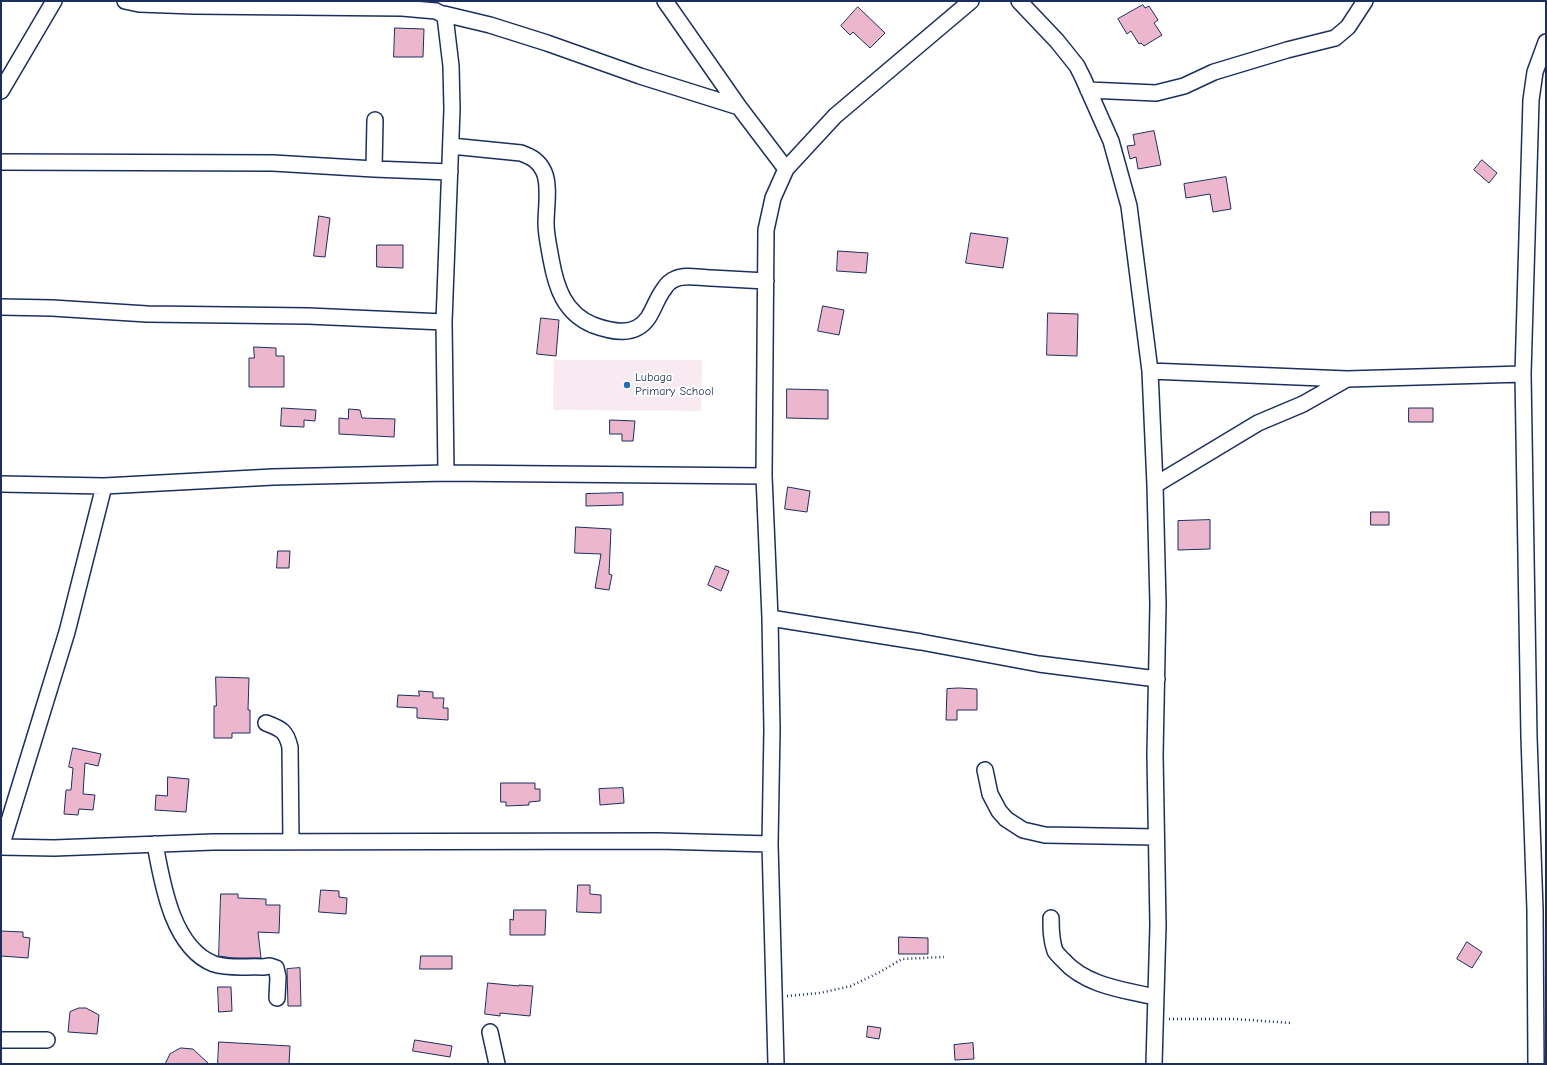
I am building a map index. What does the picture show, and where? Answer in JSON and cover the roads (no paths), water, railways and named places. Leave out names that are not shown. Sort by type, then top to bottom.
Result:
[{"type":"street","points":[[1,91],[54,1]]},
{"type":"street","points":[[125,1],[139,4],[194,6],[427,9],[490,25],[547,43],[640,76],[739,107]]},
{"type":"street","points":[[665,1],[739,107],[786,168]]},
{"type":"street","points":[[776,1064],[770,844],[772,730],[770,618],[764,476],[766,230],[773,198],[786,168],[834,116],[971,1]]},
{"type":"street","points":[[1019,1],[1077,66],[1111,141],[1129,206],[1150,371],[1156,485],[1158,604],[1155,755],[1158,925],[1154,1019],[1154,1064]]},
{"type":"street","points":[[1088,90],[1156,93],[1184,86],[1214,72],[1287,50],[1335,38],[1348,27],[1365,1]]},
{"type":"street","points":[[444,14],[447,23],[451,66],[452,109],[444,322],[446,473]]},
{"type":"street","points":[[1536,1064],[1534,910],[1529,737],[1524,374],[1531,100],[1534,72],[1546,42]]},
{"type":"street","points":[[374,170],[375,120]]},
{"type":"street","points":[[451,146],[522,154],[532,157],[539,163],[545,173],[547,190],[547,235],[554,278],[566,305],[575,314],[593,325],[609,329],[626,331],[634,330],[641,326],[669,282],[676,278],[690,277],[766,280]]},
{"type":"street","points":[[1,162],[273,163],[374,170],[450,172]]},
{"type":"street","points":[[1,307],[148,314],[308,316],[444,322]]},
{"type":"street","points":[[1150,371],[1347,379],[1524,374]]},
{"type":"street","points":[[1156,485],[1258,423],[1302,404],[1347,379]]},
{"type":"street","points":[[1,484],[104,486],[273,477],[446,473],[764,476]]},
{"type":"street","points":[[104,486],[67,632],[1,847],[54,848],[213,842],[659,841],[770,844]]},
{"type":"street","points":[[770,618],[921,642],[1039,664],[1157,679]]},
{"type":"street","points":[[266,723],[283,731],[288,738],[290,747],[291,842]]},
{"type":"street","points":[[985,770],[990,794],[999,811],[1006,819],[1023,830],[1045,834],[1156,837]]},
{"type":"street","points":[[154,844],[164,891],[174,918],[189,945],[205,960],[215,964],[223,966],[270,966],[276,968],[278,977],[277,998]]},
{"type":"street","points":[[1052,918],[1051,935],[1056,952],[1069,967],[1084,976],[1109,987],[1155,997]]},
{"type":"street","points":[[490,1032],[497,1064]]},
{"type":"street","points":[[1,1040],[47,1040]]},
{"type":"place","name":"Lubaga Primary School","points":[[627,385]]}]
